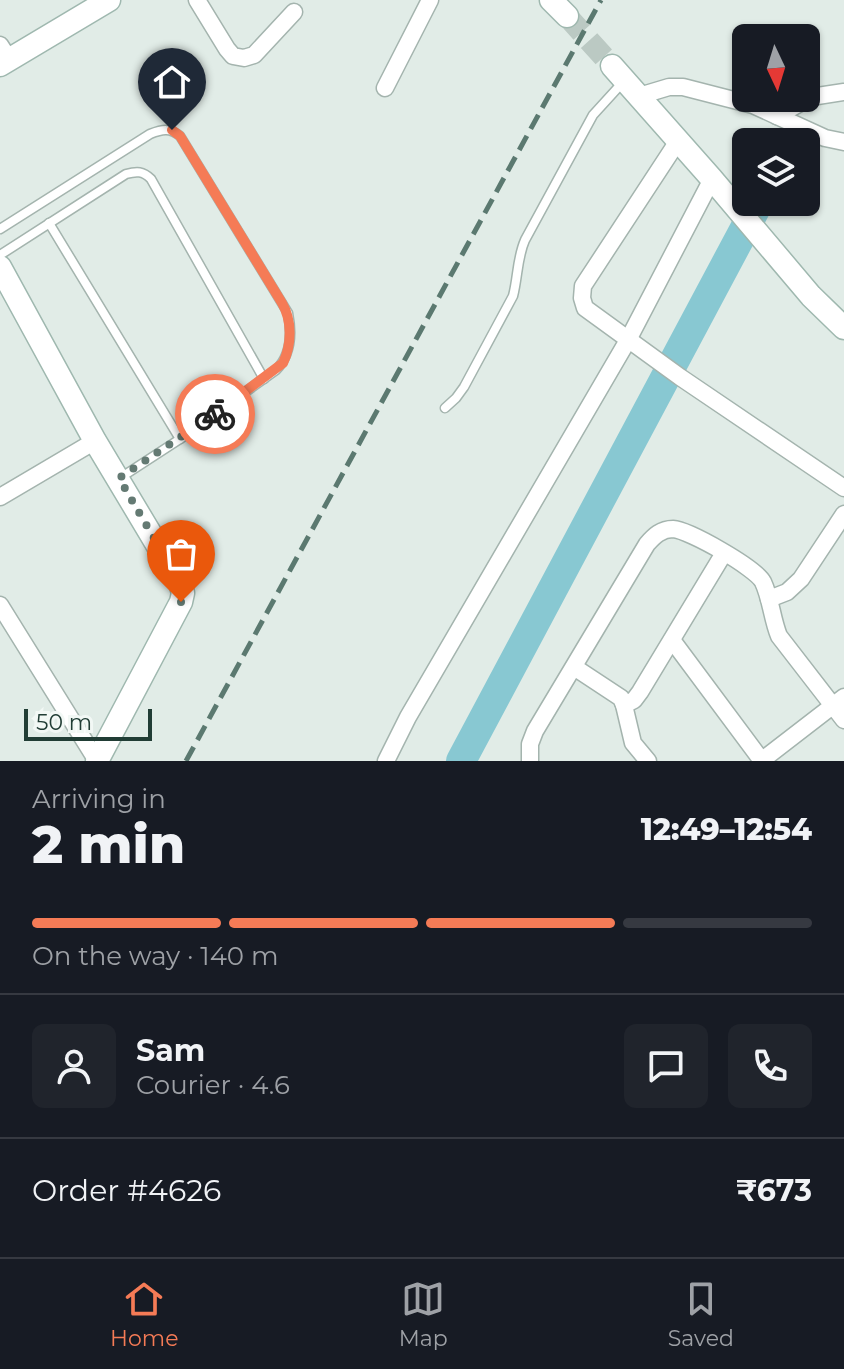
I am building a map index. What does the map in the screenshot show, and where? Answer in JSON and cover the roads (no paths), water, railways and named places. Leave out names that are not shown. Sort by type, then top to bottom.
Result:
[{"type":"street","points":[[197,0],[227,49],[233,56],[244,58],[254,55],[294,12]]},
{"type":"street","points":[[385,88],[430,0]]},
{"type":"street","points":[[3,56],[95,3]]},
{"type":"street","points":[[625,81],[683,87],[740,101],[825,138],[844,142]]},
{"type":"street","points":[[625,81],[811,296],[844,328]]},
{"type":"street","points":[[777,116],[811,97],[844,92]]},
{"type":"street","points":[[678,141],[583,286],[585,308],[680,377],[844,488]]},
{"type":"street","points":[[386,761],[408,717],[628,340],[712,179]]},
{"type":"street","points":[[0,267],[183,593],[97,761]]},
{"type":"street","points":[[0,497],[95,441]]},
{"type":"street","points":[[769,599],[787,592],[801,579],[844,514]]},
{"type":"street","points":[[530,761],[530,744],[535,731],[647,544],[656,534],[669,529],[683,531],[758,575],[769,599],[779,636],[838,702],[844,720]]},
{"type":"street","points":[[624,705],[634,700],[640,692],[724,553]]},
{"type":"street","points":[[0,605],[97,761]]},
{"type":"street","points":[[672,640],[762,761],[838,702]]},
{"type":"street","points":[[574,667],[621,698],[633,743],[648,761]]},
{"type":"lane","points":[[445,408],[464,387],[513,296],[525,240],[578,141],[593,115],[625,81]]},
{"type":"lane","points":[[0,229],[150,134],[172,130],[180,136],[288,313],[288,354],[283,363],[180,439],[119,478]]},
{"type":"lane","points":[[0,255],[126,174],[145,172],[264,379]]},
{"type":"lane","points":[[49,223],[180,439]]},
{"type":"waterway","points":[[461,761],[752,216]]},
{"type":"tunnel","points":[[567,16],[612,66]]},
{"type":"railway","points":[[186,761],[601,0]]}]
